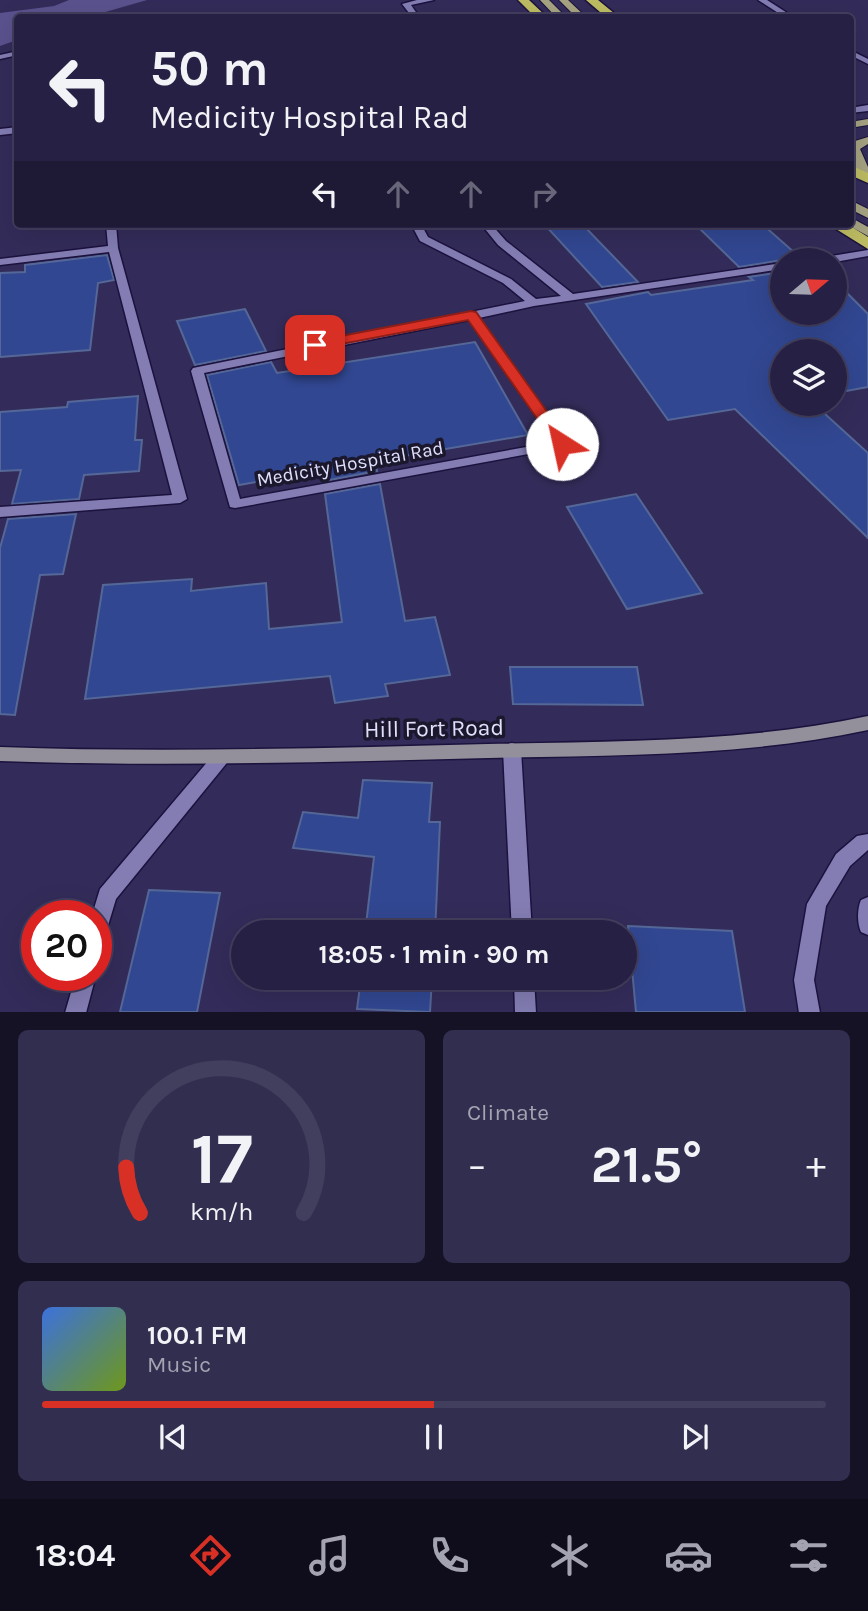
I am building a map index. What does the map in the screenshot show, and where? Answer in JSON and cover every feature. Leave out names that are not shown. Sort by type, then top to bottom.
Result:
[{"type":"highway","points":[[523,0],[539,14]]},
{"type":"highway","points":[[591,0],[610,14]]},
{"type":"highway","points":[[842,228],[868,244]]},
{"type":"main road","points":[[544,0],[559,14]]},
{"type":"main road","points":[[563,0],[579,14]]},
{"type":"main road","points":[[868,140],[859,143],[854,149],[859,164],[868,176]]},
{"type":"main road","name":"Hill Fort Road","points":[[0,754],[113,759],[220,759],[713,745],[820,735],[868,723]]},
{"type":"street","points":[[414,14],[406,4],[430,0]]},
{"type":"street","points":[[762,0],[785,14]]},
{"type":"street","points":[[0,512],[180,499],[113,248],[111,228]]},
{"type":"street","points":[[418,228],[424,239],[499,276],[534,303]]},
{"type":"street","points":[[489,228],[502,243],[571,298]]},
{"type":"street","points":[[0,262],[113,248]]},
{"type":"street","points":[[847,256],[868,253]]},
{"type":"street","name":"Medicity Hospital Rad","points":[[471,315],[562,444],[235,504],[197,371],[471,315],[534,303],[770,268]]},
{"type":"street","points":[[512,750],[521,920]]},
{"type":"street","points":[[106,900],[107,895],[220,759]]},
{"type":"street","points":[[810,1012],[804,980],[817,904],[843,860],[864,842],[868,842]]},
{"type":"street","points":[[868,906],[868,926]]},
{"type":"street","points":[[525,990],[526,1012]]},
{"type":"street","points":[[75,1012],[81,991]]},
{"type":"shaded area","points":[[69,0],[147,0],[98,14],[14,14],[14,41],[0,46],[0,13],[54,6]]},
{"type":"building","points":[[548,228],[586,228],[638,282],[602,287]]},
{"type":"building","points":[[699,228],[767,228],[789,248],[770,248],[770,262],[739,267]]},
{"type":"building","points":[[107,255],[114,280],[98,283],[90,350],[0,357],[0,273],[25,272],[25,265]]},
{"type":"building","points":[[770,274],[770,326],[847,326],[847,293],[868,314],[868,387],[847,391],[847,339],[770,339],[770,416],[827,416],[868,453],[868,538],[735,409],[668,420],[586,304],[648,292],[651,295],[753,280],[749,277]]},
{"type":"building","points":[[245,309],[266,351],[195,365],[177,321]]},
{"type":"building","points":[[475,342],[528,435],[375,461],[377,471],[324,481],[322,470],[239,485],[207,375],[271,362],[277,373]]},
{"type":"building","points":[[138,396],[135,440],[142,440],[139,471],[84,475],[79,499],[12,504],[21,470],[0,471],[0,412],[67,407],[68,402]]},
{"type":"building","points":[[380,484],[405,621],[435,617],[450,675],[385,684],[388,696],[335,703],[330,676],[85,699],[103,585],[192,579],[191,591],[266,583],[269,629],[342,622],[325,494]]},
{"type":"building","points":[[636,494],[702,593],[627,609],[567,507]]},
{"type":"building","points":[[76,514],[63,574],[40,575],[15,715],[0,714],[0,548],[8,519]]},
{"type":"building","points":[[510,667],[637,667],[643,705],[513,704]]},
{"type":"building","points":[[363,780],[432,783],[429,822],[440,822],[436,920],[367,920],[374,857],[293,848],[303,812],[358,818]]},
{"type":"building","points":[[149,890],[220,893],[197,1012],[120,1012]]},
{"type":"building","points":[[637,926],[732,931],[745,1012],[636,1012],[634,990],[637,990]]},
{"type":"building","points":[[359,990],[431,990],[430,1012],[357,1009]]},
{"type":"route","points":[[315,345],[471,315],[562,444]]}]
